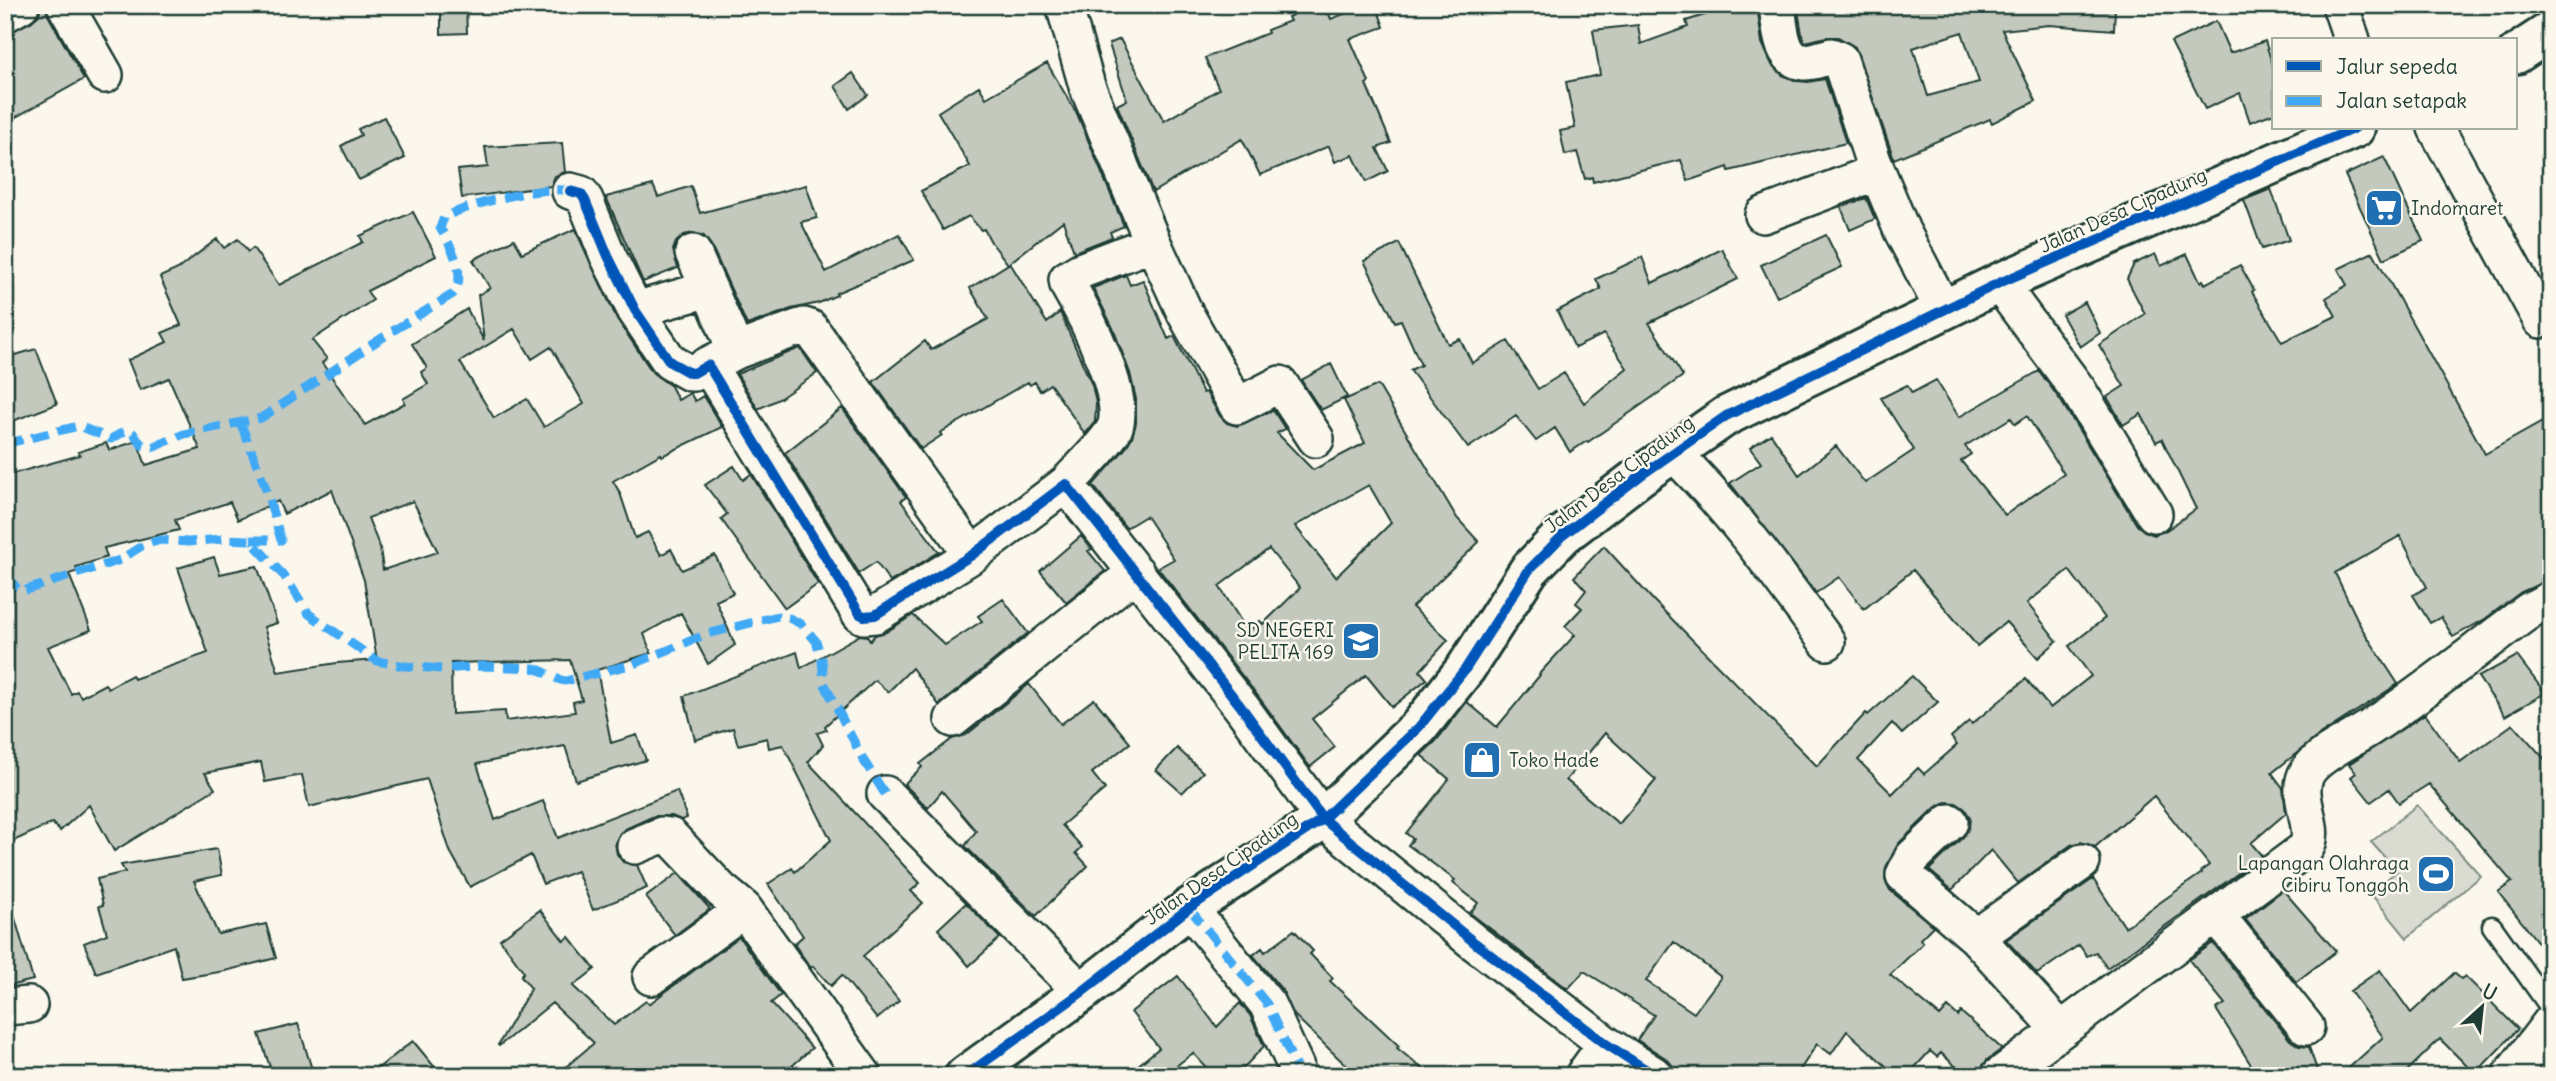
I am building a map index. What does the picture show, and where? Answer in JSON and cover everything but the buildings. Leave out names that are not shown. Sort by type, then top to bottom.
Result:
[{"type":"street","points":[[5,14],[21,5]]},
{"type":"street","points":[[65,5],[104,75]]},
{"type":"street","points":[[1064,5],[1087,86],[1153,243],[1185,313],[1237,406],[1280,384],[1316,439]]},
{"type":"street","points":[[1777,5],[1784,46],[1794,58],[1807,62],[1831,56],[1840,60],[1877,172],[1902,231],[1944,312]]},
{"type":"street","points":[[2340,5],[2351,38]]},
{"type":"street","points":[[2518,53],[2551,32]]},
{"type":"street","name":"Jalan Desa Cipadung","points":[[965,1076],[1082,992],[1189,908],[1324,819],[1419,727],[1466,668],[1530,570],[1554,544],[1607,501],[1726,416],[1999,283],[2350,130]]},
{"type":"street","points":[[2437,130],[2541,320]]},
{"type":"street","points":[[1763,215],[1877,172]]},
{"type":"street","points":[[570,191],[580,194],[585,200],[608,256],[635,310],[670,362],[694,373],[722,358],[797,328],[810,328],[972,555]]},
{"type":"street","points":[[693,253],[709,289],[722,358],[860,614],[864,616],[875,615],[972,555],[1066,484],[1114,429],[1118,406],[1103,357],[1067,279],[1070,275],[1153,243]]},
{"type":"street","points":[[1999,283],[2078,390],[2154,514]]},
{"type":"street","points":[[635,310],[709,289]]},
{"type":"street","points":[[1673,453],[1697,476],[1759,547],[1827,642]]},
{"type":"street","points":[[1066,484],[1242,708],[1324,819],[1475,943],[1606,1044],[1656,1076]]},
{"type":"street","points":[[953,719],[1136,572]]},
{"type":"street","points":[[1999,1076],[2217,916],[2309,844],[2302,786],[2308,772],[2317,762],[2375,725],[2530,610],[2551,598]]},
{"type":"street","points":[[886,794],[1082,992]]},
{"type":"street","points":[[1950,822],[1912,858],[1904,875],[1976,937],[2060,1029]]},
{"type":"street","points":[[635,846],[662,835],[670,836],[721,890],[744,909],[864,1076]]},
{"type":"street","points":[[1976,937],[2082,862]]},
{"type":"street","points":[[1189,908],[1268,1004],[1296,1068]]},
{"type":"street","points":[[651,977],[744,909]]},
{"type":"street","points":[[2217,916],[2306,1027]]},
{"type":"street","points":[[2510,1076],[2551,1022]]},
{"type":"street","points":[[1583,1076],[1606,1044]]},
{"type":"lane","points":[[2491,926],[2551,1009]]},
{"type":"shaded area","name":"Lapangan Olahraga Cibiru Tonggoh","points":[[2417,805],[2481,876],[2407,938],[2370,893],[2397,871],[2371,842]]},
{"type":"marked path","points":[[5,14],[21,5]]},
{"type":"marked path","points":[[5,444],[79,426],[111,439],[127,430],[133,433],[142,445],[154,447],[184,434],[261,418],[453,294],[459,279],[458,270],[453,252],[440,228],[444,217],[525,193],[570,191]]},
{"type":"marked path","points":[[241,424],[265,486],[281,540],[250,540]]},
{"type":"marked path","points":[[5,576],[18,590],[23,591],[120,560],[140,547],[160,540],[250,540],[285,577],[309,614],[377,661],[442,669],[484,666],[533,668],[565,681],[634,664],[707,634],[778,616],[789,618],[801,624],[816,641],[822,660],[824,683],[864,761],[885,794]]},
{"type":"marked path","points":[[1189,908],[1267,1004],[1296,1067]]},
{"type":"cycle path","points":[[965,1076],[1082,992],[1189,908],[1323,819],[1419,727],[1466,668],[1529,570],[1563,535],[1640,476],[1726,416],[1999,283],[2350,130]]},
{"type":"cycle path","points":[[570,191],[581,194],[585,200],[608,256],[635,310],[670,362],[690,373],[708,365],[860,614],[875,615],[972,555],[1066,484],[1242,708],[1323,819],[1475,943],[1606,1044],[1656,1076]]},
{"type":"place","name":"Indomaret","points":[[2384,208]]},
{"type":"place","name":"SD NEGERI PELITA 169","points":[[1361,641]]},
{"type":"place","name":"Toko Hade","points":[[1482,760]]},
{"type":"place","name":"Lapangan Olahraga Cibiru Tonggoh","points":[[2436,874]]}]
